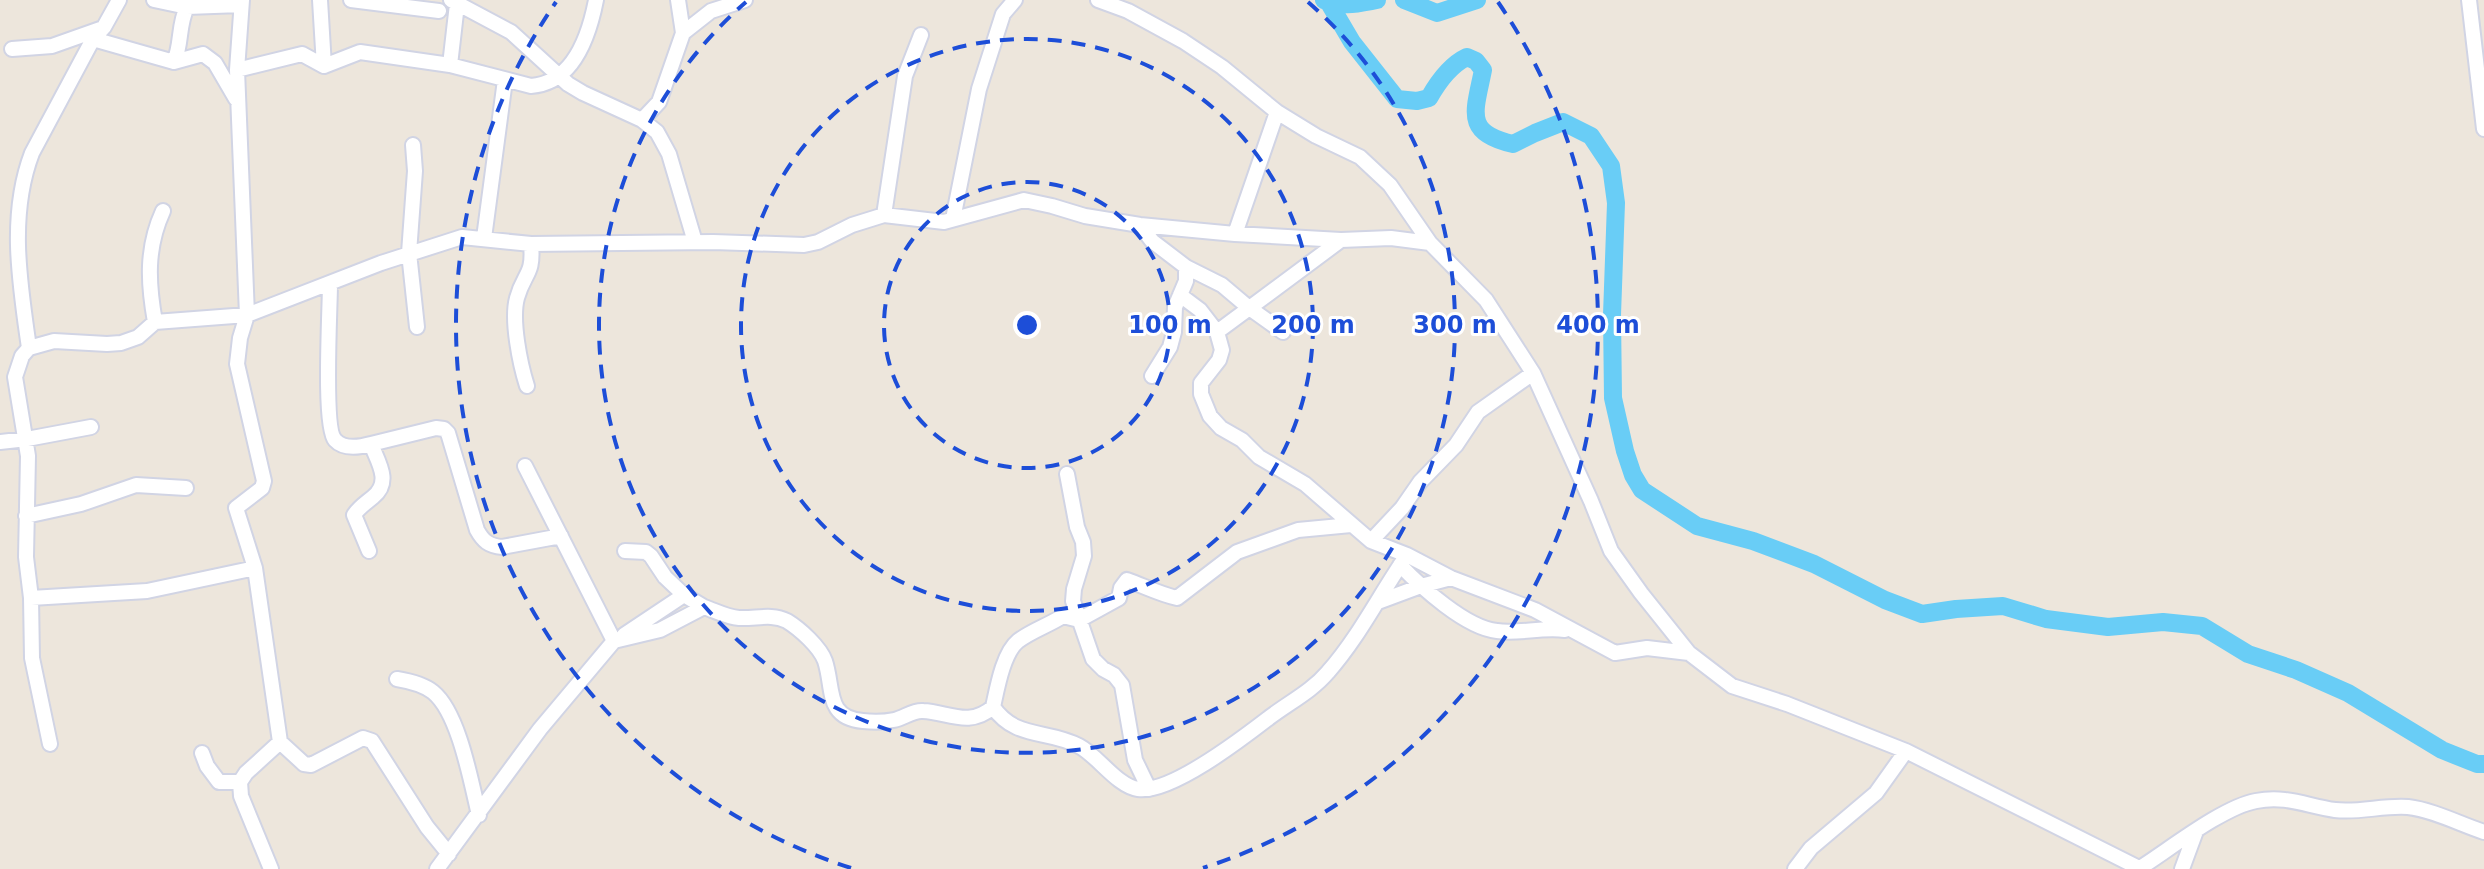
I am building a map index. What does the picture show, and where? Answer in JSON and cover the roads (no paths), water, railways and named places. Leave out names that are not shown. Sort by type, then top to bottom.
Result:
[{"type":"street","points":[[29,348],[17,255],[26,170],[93,39],[104,27],[119,0]]},
{"type":"street","points":[[154,0],[187,7],[241,3],[237,70],[247,315],[237,364],[264,481],[262,488],[236,508],[255,568],[280,742],[304,764],[311,765],[363,738],[372,741],[427,827],[449,854]]},
{"type":"street","points":[[320,0],[324,66]]},
{"type":"street","points":[[351,0],[449,4]]},
{"type":"street","points":[[425,0],[449,4],[511,32],[558,75],[583,93],[642,120],[657,132],[664,142],[695,242]]},
{"type":"street","points":[[237,70],[302,54],[324,66],[360,52],[450,65],[531,86],[544,85],[558,75],[580,50],[590,27],[596,0]]},
{"type":"street","points":[[642,120],[659,102],[683,33],[678,0]]},
{"type":"street","points":[[683,33],[711,11],[745,0]]},
{"type":"street","points":[[953,219],[979,89],[1003,14],[1015,0]]},
{"type":"street","points":[[1098,0],[1128,11],[1183,41],[1222,67],[1277,112],[1316,136],[1360,157],[1390,185],[1430,243],[1486,300],[1533,373],[1611,551],[1689,653],[1732,686],[1906,751],[2140,868],[2220,816],[2255,801],[2282,799],[2346,811],[2395,806],[2417,808],[2484,832]]},
{"type":"street","points":[[2469,0],[2484,129]]},
{"type":"street","points":[[449,4],[450,65]]},
{"type":"street","points":[[174,62],[181,42],[182,17],[187,7]]},
{"type":"street","points":[[12,49],[52,46],[104,27]]},
{"type":"street","points":[[884,215],[905,76],[921,35]]},
{"type":"street","points":[[93,39],[174,62],[203,54],[208,56],[238,103]]},
{"type":"street","points":[[484,238],[505,80]]},
{"type":"street","points":[[1235,234],[1277,112]]},
{"type":"street","points":[[413,145],[415,171],[409,253],[417,327]]},
{"type":"street","points":[[50,744],[32,658],[31,598],[26,557],[27,439],[15,377],[17,365],[29,348],[54,341],[121,343],[138,337],[155,322],[247,315],[409,253],[462,237],[531,244],[695,242],[804,245],[884,215],[944,222],[1024,200],[1085,216],[1140,225],[1235,234],[1341,240],[1391,238],[1430,243]]},
{"type":"street","points":[[155,322],[149,272],[156,228],[163,211]]},
{"type":"street","points":[[1140,225],[1152,241],[1186,267],[1222,285],[1283,332]]},
{"type":"street","points":[[1217,332],[1341,240]]},
{"type":"street","points":[[527,386],[515,310],[520,289],[533,262],[531,244]]},
{"type":"street","points":[[1152,376],[1170,347],[1175,307],[1186,281],[1186,267]]},
{"type":"street","points":[[330,284],[329,381],[332,433],[336,441],[356,447],[436,428],[444,429],[448,433],[482,539],[495,547],[502,547],[561,536]]},
{"type":"street","points":[[1180,295],[1200,310],[1217,332],[1222,350],[1219,360],[1201,383],[1201,394],[1210,416],[1259,457],[1305,484],[1371,541],[1404,560],[1535,610],[1615,653],[1647,648],[1689,653]]},
{"type":"street","points":[[1371,541],[1402,508],[1420,482],[1456,445],[1478,412],[1533,373]]},
{"type":"street","points":[[0,442],[91,427]]},
{"type":"street","points":[[369,551],[354,515],[384,485],[383,473],[371,444]]},
{"type":"street","points":[[525,466],[617,640]]},
{"type":"street","points":[[1067,474],[1084,556],[1073,601],[1093,659],[1122,685],[1135,760],[1149,789]]},
{"type":"street","points":[[26,516],[81,504],[136,485],[186,488]]},
{"type":"street","points":[[625,551],[646,552],[665,577],[684,595],[704,607],[727,616],[770,616],[790,623],[824,658],[835,707],[841,714],[859,721],[895,720],[919,710],[967,718],[985,714],[993,707],[1000,677],[1011,649],[1019,640],[1063,616],[1079,620],[1119,598],[1127,580],[1147,586],[1158,594],[1177,598],[1237,552],[1298,530],[1351,525]]},
{"type":"street","points":[[1404,560],[1421,586],[1477,626],[1496,631],[1546,627],[1572,630]]},
{"type":"street","points":[[993,707],[1016,729],[1080,746],[1128,786],[1139,790],[1149,789],[1216,758],[1308,692],[1329,672],[1404,560]]},
{"type":"street","points":[[31,598],[147,591],[255,568]]},
{"type":"street","points":[[1378,602],[1451,578]]},
{"type":"street","points":[[437,869],[540,729],[617,640],[684,595]]},
{"type":"street","points":[[617,640],[660,630],[704,607]]},
{"type":"street","points":[[397,679],[417,683],[434,692],[448,712],[465,755],[479,815]]},
{"type":"street","points":[[271,869],[241,796],[240,782],[280,742]]},
{"type":"street","points":[[1795,869],[1811,848],[1876,793],[1906,751]]},
{"type":"street","points":[[202,753],[219,782],[240,782]]},
{"type":"street","points":[[2182,869],[2196,830]]},
{"type":"waterway","points":[[1324,0],[1344,4],[1377,0]]},
{"type":"waterway","points":[[1404,0],[1437,13],[1477,0]]},
{"type":"waterway","points":[[1329,3],[1352,42],[1397,99],[1417,101],[1429,98],[1445,74],[1467,57],[1476,61],[1483,70],[1476,118],[1486,134],[1513,144],[1563,122],[1591,136],[1611,166],[1616,203],[1613,398],[1625,451],[1642,490],[1697,526],[1753,541],[1814,564],[1885,600],[1922,614],[2003,606],[2046,619],[2108,627],[2163,622],[2202,626],[2248,654],[2296,670],[2348,693],[2442,750],[2484,764]]}]
